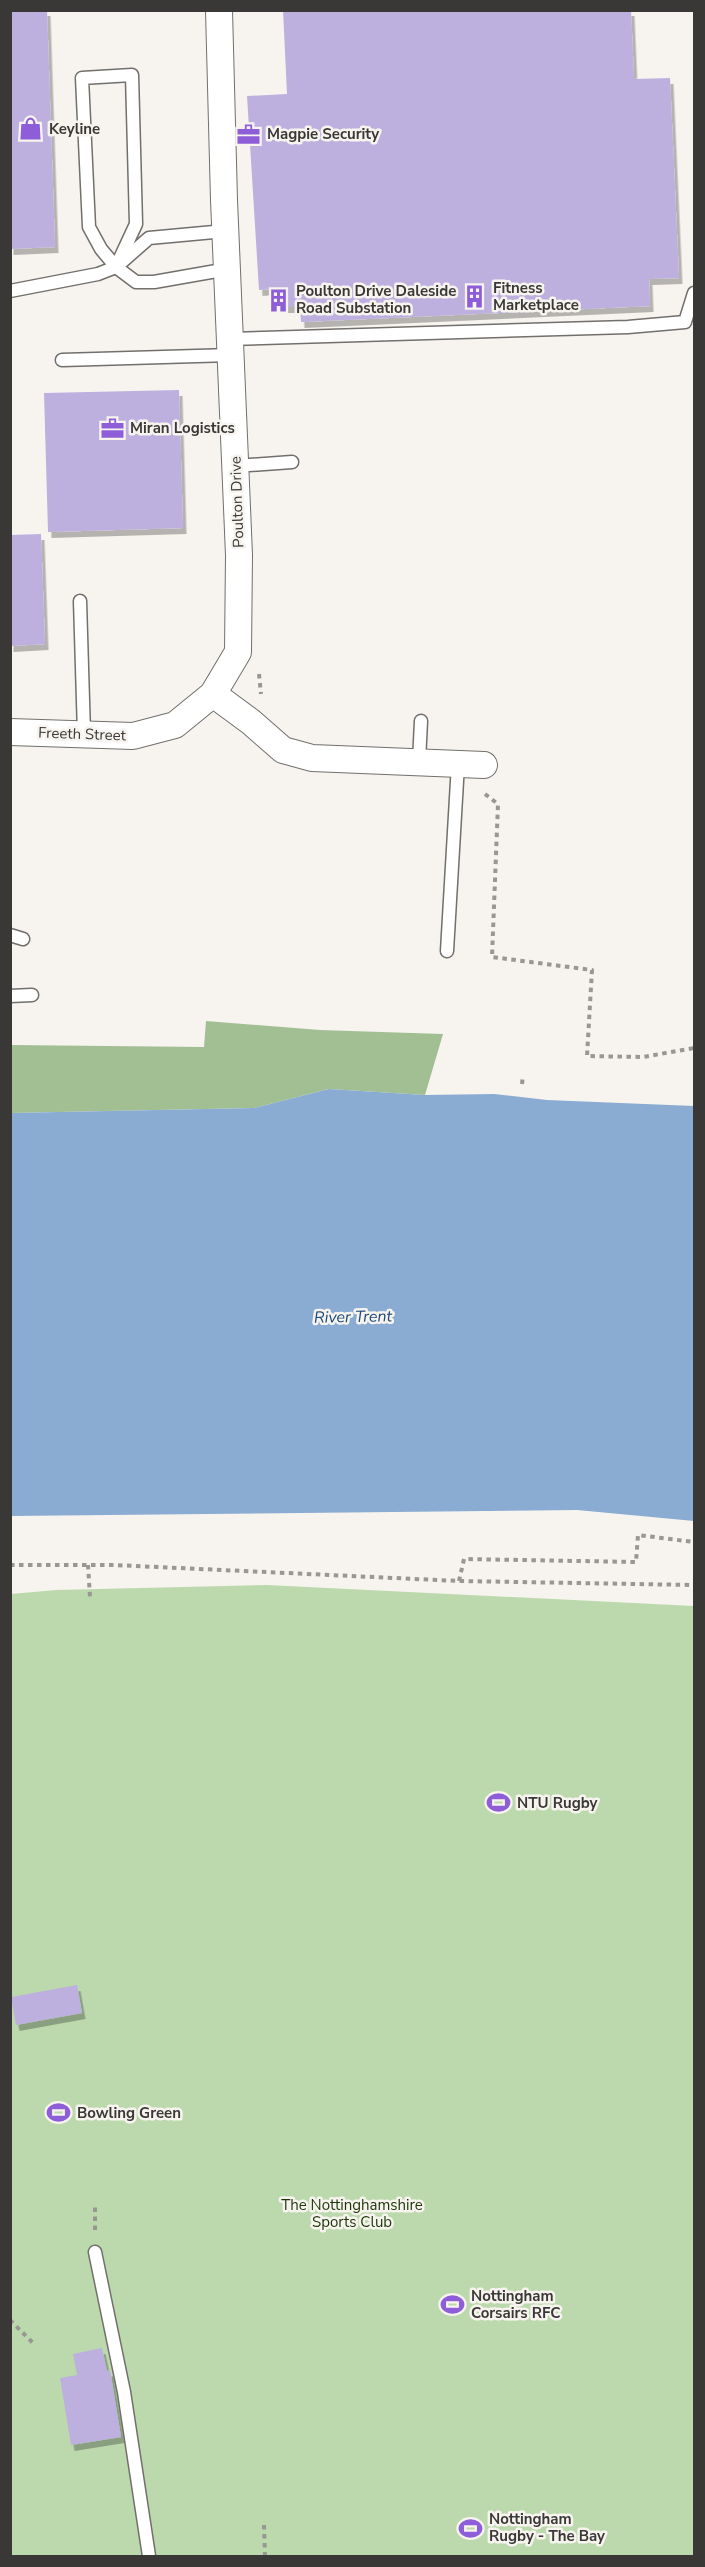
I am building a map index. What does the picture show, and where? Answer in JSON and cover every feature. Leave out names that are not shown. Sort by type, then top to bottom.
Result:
[{"type":"street","name":"Poulton Drive","points":[[213,694],[238,652],[236,466],[231,347],[221,270],[225,231],[219,10]]},
{"type":"street","name":"Freeth Street","points":[[10,732],[133,736],[176,725],[213,694]]},
{"type":"street","points":[[213,694],[251,722],[283,750],[312,758],[489,766]]},
{"type":"lane","points":[[116,267],[136,224],[132,75],[82,78],[89,227],[101,249],[116,267],[136,282],[154,282],[221,270]]},
{"type":"lane","points":[[10,291],[98,274],[116,267],[149,238],[225,231]]},
{"type":"lane","points":[[62,360],[231,347],[617,328],[685,322],[694,292]]},
{"type":"lane","points":[[236,466],[292,462]]},
{"type":"lane","points":[[80,601],[84,734]]},
{"type":"lane","points":[[418,761],[422,721]]},
{"type":"lane","points":[[447,951],[458,764]]},
{"type":"lane","points":[[10,935],[23,939]]},
{"type":"lane","points":[[10,996],[32,994]]},
{"type":"lane","points":[[95,2253],[124,2392],[149,2556]]},
{"type":"path","points":[[458,764],[478,788],[498,804],[492,957],[592,970],[587,1056],[643,1058],[694,1048]]},
{"type":"path","points":[[522,1084],[523,1074]]},
{"type":"path","points":[[459,1581],[464,1559],[636,1562],[638,1535],[694,1542]]},
{"type":"path","points":[[10,1565],[88,1565],[459,1581],[694,1585]]},
{"type":"path","points":[[88,1565],[90,1597]]},
{"type":"path","points":[[10,2320],[33,2343]]},
{"type":"path","points":[[264,2525],[265,2556]]},
{"type":"green space","points":[[206,1021],[320,1030],[443,1034],[425,1095],[329,1089],[254,1108],[11,1113],[11,1045],[204,1047]]},
{"type":"green space","name":"The Nottinghamshire Sports Club","points":[[267,1585],[694,1606],[694,2556],[11,2556],[11,1594],[56,1590]]},
{"type":"water","name":"River Trent","points":[[329,1089],[425,1095],[494,1094],[547,1100],[694,1106],[694,1521],[577,1510],[11,1516],[11,1113],[254,1108]]},
{"type":"building","name":"Keyline","points":[[10,10],[47,10],[55,247],[10,249]]},
{"type":"building","points":[[283,10],[631,10],[634,79],[670,78],[679,278],[649,279],[650,306],[301,322],[300,307],[271,307],[271,289],[259,290],[247,96],[287,94]]},
{"type":"building","points":[[179,390],[183,528],[48,532],[44,393]]},
{"type":"building","points":[[41,534],[45,644],[10,646],[10,535]]},
{"type":"building","points":[[77,1985],[82,2013],[16,2025],[11,1997]]},
{"type":"building","points":[[102,2348],[107,2371],[110,2370],[121,2437],[71,2445],[60,2378],[77,2375],[73,2354]]},
{"type":"place","name":"Keyline","points":[[31,129]]},
{"type":"place","name":"Magpie Security","points":[[249,134]]},
{"type":"place","name":"Fitness Marketplace","points":[[475,297]]},
{"type":"place","name":"Poulton Drive Daleside Road Substation","points":[[278,300]]},
{"type":"place","name":"Miran Logistics","points":[[112,428]]},
{"type":"place","name":"NTU Rugby","points":[[499,1803]]},
{"type":"place","name":"Bowling Green","points":[[59,2113]]},
{"type":"place","name":"Nottingham Corsairs RFC","points":[[453,2305]]},
{"type":"place","name":"Nottingham Rugby - The Bay","points":[[471,2528]]}]
